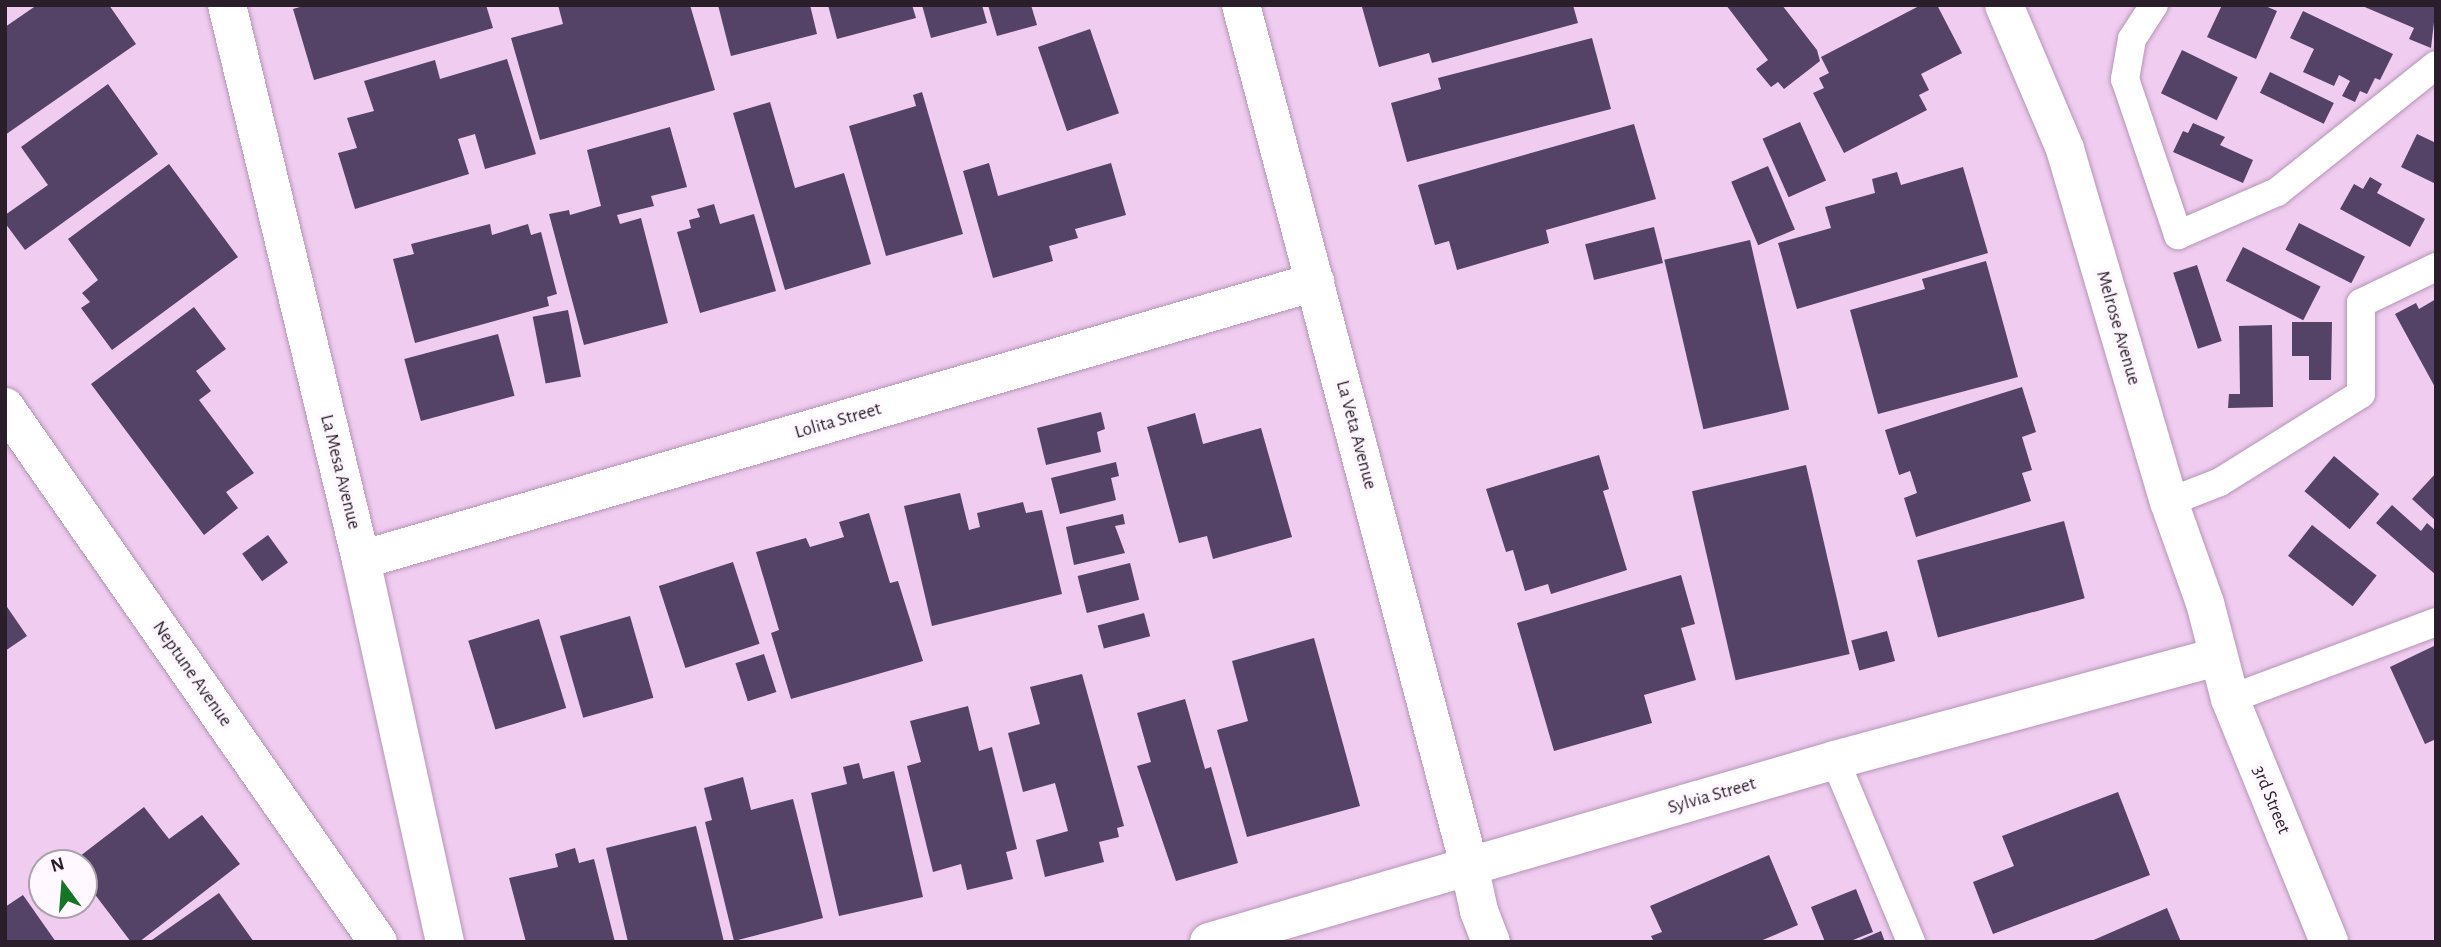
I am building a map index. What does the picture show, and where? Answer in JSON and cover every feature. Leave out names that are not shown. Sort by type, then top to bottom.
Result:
[{"type":"street","name":"La Mesa Avenue","points":[[226,5],[361,560],[445,942]]},
{"type":"street","name":"La Veta Avenue","points":[[1241,5],[1479,911],[1491,942]]},
{"type":"street","name":"Melrose Avenue","points":[[2004,5],[2065,149],[2169,502],[2205,603],[2216,657]]},
{"type":"street","name":"Lolita Street","points":[[361,560],[1315,282]]},
{"type":"street","name":"Neptune Avenue","points":[[5,407],[379,942]]},
{"type":"street","name":"Sylvia Street","points":[[1209,942],[1835,761],[2216,657]]},
{"type":"street","name":"3rd Street","points":[[2216,657],[2230,699],[2329,942]]},
{"type":"lane","points":[[2154,5],[2132,39],[2125,79],[2178,235],[2277,192],[2436,65]]},
{"type":"lane","points":[[2169,502],[2220,482],[2361,394],[2361,303],[2436,267]]},
{"type":"lane","points":[[2230,699],[2436,622]]},
{"type":"lane","points":[[1835,761],[1911,942]]},
{"type":"building","points":[[37,5],[109,5],[136,44],[5,135],[5,27]]},
{"type":"building","points":[[307,5],[486,5],[493,28],[314,80],[293,9]]},
{"type":"building","points":[[558,5],[690,5],[715,90],[540,140],[511,38],[563,24]]},
{"type":"building","points":[[718,5],[810,5],[817,34],[731,56]]},
{"type":"building","points":[[828,5],[912,5],[916,18],[837,39]]},
{"type":"building","points":[[922,5],[982,5],[987,23],[931,38]]},
{"type":"building","points":[[988,5],[1031,5],[1037,25],[997,36]]},
{"type":"building","points":[[1573,5],[1578,23],[1432,63],[1429,53],[1379,67],[1362,7]]},
{"type":"building","points":[[1726,5],[1782,5],[1817,50],[1820,61],[1784,89],[1778,82],[1771,87],[1756,69],[1768,60]]},
{"type":"building","points":[[1921,5],[1937,5],[1962,53],[1921,74],[1929,90],[1919,95],[1927,110],[1844,153],[1813,93],[1824,88],[1819,78],[1829,73],[1821,57]]},
{"type":"building","points":[[2222,5],[2263,5],[2277,11],[2256,59],[2207,37]]},
{"type":"building","points":[[2360,5],[2436,5],[2431,48],[2409,39],[2414,28]]},
{"type":"building","points":[[2303,11],[2393,54],[2380,80],[2375,78],[2367,94],[2360,91],[2355,102],[2342,96],[2350,81],[2339,75],[2334,86],[2303,72],[2314,49],[2290,38]]},
{"type":"building","points":[[1090,29],[1119,113],[1067,131],[1038,47]]},
{"type":"building","points":[[1592,38],[1611,109],[1407,162],[1391,103],[1441,89],[1438,78]]},
{"type":"building","points":[[2182,50],[2238,77],[2217,120],[2161,93]]},
{"type":"building","points":[[507,59],[536,154],[485,169],[475,134],[458,139],[469,174],[355,209],[338,153],[357,148],[347,118],[374,111],[364,81],[435,60],[440,79]]},
{"type":"building","points":[[2270,72],[2334,103],[2324,124],[2260,93]]},
{"type":"building","points":[[108,84],[158,154],[25,250],[5,223],[5,215],[48,185],[21,147]]},
{"type":"building","points":[[922,92],[963,234],[886,256],[849,126],[916,106],[913,95]]},
{"type":"building","points":[[770,102],[795,188],[844,173],[871,264],[785,290],[733,113]]},
{"type":"building","points":[[1800,122],[1826,180],[1789,197],[1763,139]]},
{"type":"building","points":[[2193,123],[2225,137],[2220,145],[2253,160],[2243,183],[2173,152],[2183,131],[2188,133]]},
{"type":"building","points":[[1634,124],[1656,199],[1546,230],[1549,243],[1457,270],[1449,241],[1435,245],[1418,185]]},
{"type":"building","points":[[670,127],[687,187],[651,196],[654,206],[617,215],[620,224],[641,218],[668,323],[584,345],[549,214],[569,210],[570,215],[601,206],[587,150]]},
{"type":"building","points":[[2417,134],[2436,143],[2436,184],[2401,167]]},
{"type":"building","points":[[989,163],[998,196],[1111,163],[1126,215],[1075,229],[1078,238],[1049,246],[1053,261],[993,278],[963,171]]},
{"type":"building","points":[[169,164],[238,257],[112,350],[81,308],[90,302],[82,293],[98,280],[68,239]]},
{"type":"building","points":[[1768,166],[1795,230],[1758,245],[1731,182]]},
{"type":"building","points":[[1963,167],[1988,253],[1797,309],[1778,243],[1831,228],[1825,207],[1875,193],[1872,179],[1897,172],[1901,185]]},
{"type":"building","points":[[2370,177],[2382,184],[2377,193],[2425,219],[2410,247],[2340,209],[2354,184],[2363,189]]},
{"type":"building","points":[[714,204],[720,224],[754,214],[776,291],[700,313],[677,232],[691,228],[689,220],[700,217],[697,209]]},
{"type":"building","points":[[2299,223],[2365,257],[2351,283],[2285,250]]},
{"type":"building","points":[[490,224],[492,235],[528,224],[531,235],[541,232],[557,294],[547,297],[549,306],[415,343],[393,259],[414,254],[411,244]]},
{"type":"building","points":[[1654,227],[1663,263],[1594,280],[1585,244]]},
{"type":"building","points":[[1750,240],[1789,410],[1703,429],[1664,260]]},
{"type":"building","points":[[2243,247],[2321,286],[2303,320],[2226,281]]},
{"type":"building","points":[[1986,261],[2018,377],[1878,414],[1850,310],[1925,289],[1922,279]]},
{"type":"building","points":[[2197,265],[2222,341],[2198,349],[2173,273]]},
{"type":"building","points":[[2436,299],[2436,389],[2395,314],[2416,303],[2419,309]]},
{"type":"building","points":[[194,307],[226,349],[196,371],[211,391],[199,400],[254,473],[226,492],[238,508],[204,535],[91,384]]},
{"type":"building","points":[[568,310],[581,377],[546,384],[533,317]]},
{"type":"building","points":[[2292,322],[2332,322],[2331,380],[2309,380],[2309,356],[2292,356]]},
{"type":"building","points":[[2272,325],[2273,407],[2228,408],[2229,394],[2240,394],[2239,326]]},
{"type":"building","points":[[498,334],[515,396],[421,421],[404,359]]},
{"type":"building","points":[[2022,387],[2036,432],[2022,437],[2032,470],[2022,473],[2031,501],[1916,537],[1904,498],[1917,493],[1910,471],[1899,475],[1885,430]]},
{"type":"building","points":[[1101,412],[1105,429],[1097,432],[1101,452],[1046,465],[1037,428]]},
{"type":"building","points":[[1195,413],[1203,444],[1261,428],[1292,537],[1213,559],[1207,536],[1179,543],[1147,427]]},
{"type":"building","points":[[1599,455],[1609,489],[1603,491],[1627,570],[1551,594],[1548,584],[1525,591],[1513,550],[1506,552],[1486,489]]},
{"type":"building","points":[[2334,456],[2379,494],[2350,529],[2304,491]]},
{"type":"building","points":[[1116,462],[1119,476],[1111,478],[1116,500],[1060,514],[1051,478]]},
{"type":"building","points":[[1806,465],[1850,654],[1736,680],[1692,491]]},
{"type":"building","points":[[2436,473],[2436,521],[2412,499]]},
{"type":"building","points":[[960,493],[969,530],[980,527],[977,513],[1023,502],[1026,513],[1042,510],[1062,594],[932,626],[904,506]]},
{"type":"building","points":[[2392,505],[2421,531],[2427,523],[2436,531],[2436,575],[2376,523]]},
{"type":"building","points":[[869,513],[890,583],[898,581],[923,661],[791,699],[771,633],[779,630],[756,552],[806,538],[810,547],[844,537],[839,522]]},
{"type":"building","points":[[1123,514],[1125,524],[1115,526],[1125,553],[1074,565],[1066,527]]},
{"type":"building","points":[[2064,521],[2085,598],[1938,638],[1917,560]]},
{"type":"building","points":[[2312,525],[2377,575],[2353,606],[2288,556]]},
{"type":"building","points":[[268,535],[288,563],[262,581],[242,554]]},
{"type":"building","points":[[733,562],[760,644],[685,668],[659,586]]},
{"type":"building","points":[[1130,563],[1139,600],[1087,613],[1078,576]]},
{"type":"building","points":[[1681,575],[1695,624],[1681,628],[1696,680],[1644,695],[1652,723],[1554,751],[1517,623]]},
{"type":"building","points":[[5,604],[27,636],[5,651]]},
{"type":"building","points":[[1144,613],[1150,636],[1104,649],[1098,625]]},
{"type":"building","points":[[630,616],[653,698],[583,718],[560,636]]},
{"type":"building","points":[[539,619],[566,708],[495,730],[468,641]]},
{"type":"building","points":[[1887,631],[1895,661],[1859,671],[1851,641]]},
{"type":"building","points":[[1314,638],[1360,806],[1247,837],[1217,730],[1248,721],[1232,661]]},
{"type":"building","points":[[2436,645],[2436,739],[2425,744],[2390,667]]},
{"type":"building","points":[[764,654],[776,692],[748,701],[735,663]]},
{"type":"building","points":[[1082,674],[1124,826],[1117,828],[1119,837],[1099,842],[1104,862],[1045,877],[1036,840],[1068,831],[1055,783],[1023,792],[1008,733],[1040,724],[1030,687]]},
{"type":"building","points":[[1185,699],[1205,769],[1211,767],[1238,863],[1176,881],[1137,766],[1151,762],[1137,713]]},
{"type":"building","points":[[968,706],[979,751],[992,747],[1017,849],[1006,852],[1013,879],[967,890],[961,864],[933,872],[907,766],[921,762],[910,721]]},
{"type":"building","points":[[859,763],[863,779],[894,771],[923,897],[839,916],[811,793],[847,784],[843,767]]},
{"type":"building","points":[[743,777],[751,810],[793,799],[823,918],[734,941],[705,822],[712,820],[704,788]]},
{"type":"building","points":[[2118,792],[2150,875],[1993,934],[1973,882],[2014,866],[2002,836]]},
{"type":"building","points":[[144,807],[169,839],[202,815],[240,864],[139,942],[131,942],[98,898],[98,849],[89,849]]},
{"type":"building","points":[[696,826],[724,942],[628,942],[606,848]]},
{"type":"building","points":[[575,848],[579,863],[594,859],[615,942],[526,942],[509,878],[558,867],[555,854]]},
{"type":"building","points":[[1769,855],[1798,925],[1758,942],[1654,942],[1651,936],[1662,932],[1650,906]]},
{"type":"building","points":[[1856,889],[1873,932],[1848,942],[1825,942],[1811,907]]},
{"type":"building","points":[[219,893],[254,942],[149,942]]},
{"type":"building","points":[[23,895],[28,902],[28,919],[40,919],[56,942],[5,942],[5,907]]},
{"type":"building","points":[[2167,908],[2181,942],[2089,942]]},
{"type":"building","points":[[1881,931],[1885,942],[1855,942]]}]
